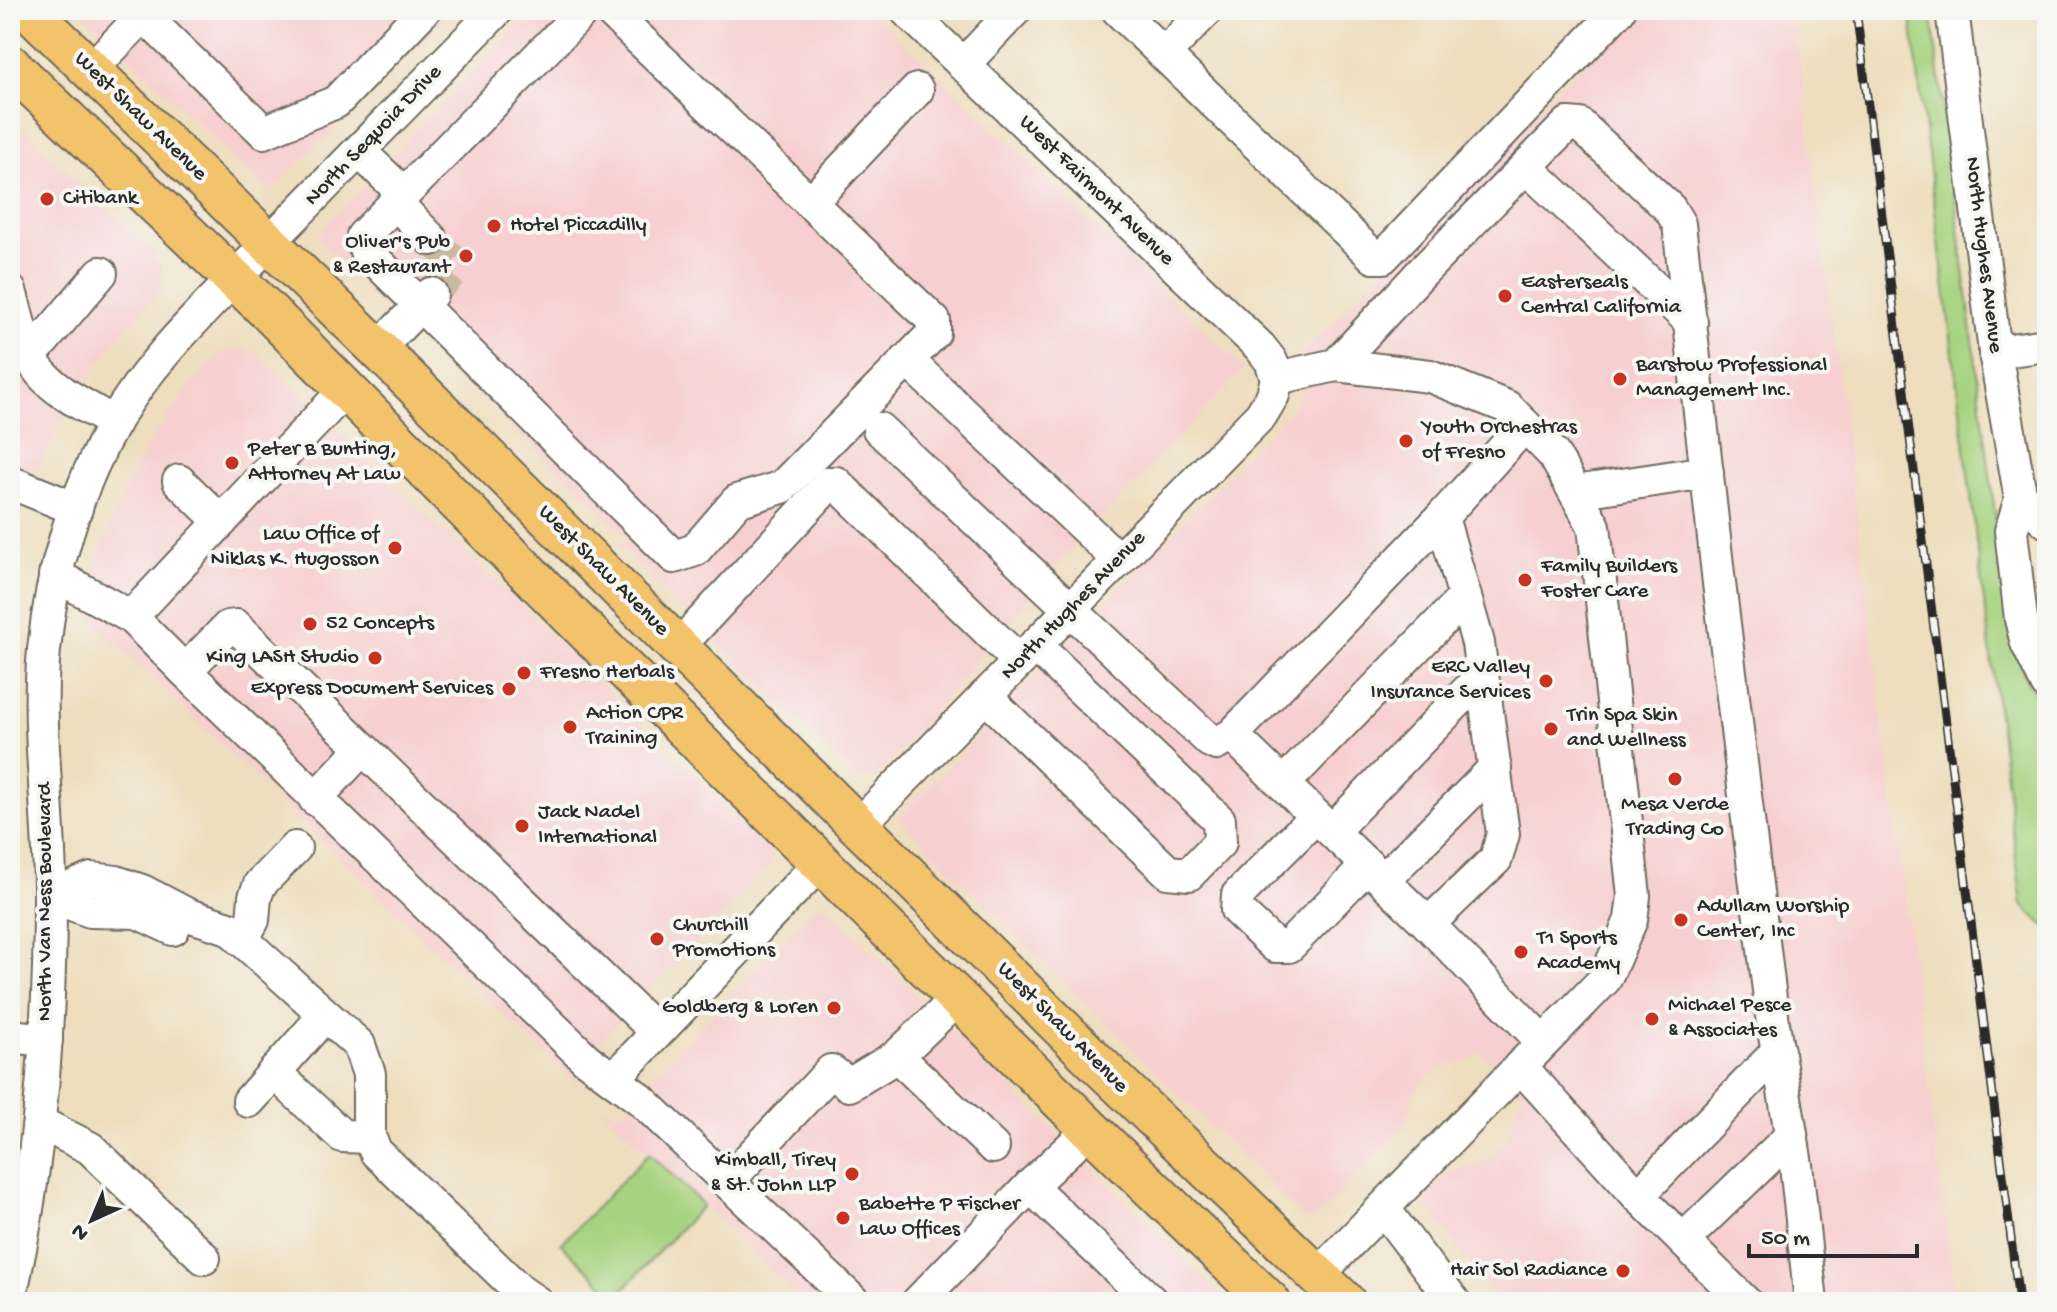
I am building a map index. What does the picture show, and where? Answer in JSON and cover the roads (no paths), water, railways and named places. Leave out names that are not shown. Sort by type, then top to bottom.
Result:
[{"type":"main road","name":"West Shaw Avenue","points":[[29,10],[92,68],[251,261],[346,389],[1090,1129],[1270,1302]]},
{"type":"main road","name":"West Shaw Avenue","points":[[10,65],[251,261],[378,349],[1098,1064],[1331,1289]]},
{"type":"main road","points":[[573,618],[680,691],[818,827],[840,832],[858,826]]},
{"type":"main road","points":[[821,862],[841,852],[860,860],[997,996],[1098,1064]]},
{"type":"main road","points":[[1090,1129],[1136,1139],[1274,1273],[1285,1280],[1331,1289]]},
{"type":"street","points":[[92,68],[144,12],[264,132],[336,102],[424,10]]},
{"type":"street","name":"North Sequoia Drive","points":[[251,261],[497,10]]},
{"type":"street","points":[[584,10],[363,236],[366,251],[426,300],[674,557],[695,550],[737,501],[782,487],[934,333],[934,321],[609,10]]},
{"type":"street","name":"West Fairmont Avenue","points":[[906,10],[1260,347],[1271,361],[1277,378]]},
{"type":"street","points":[[963,65],[1015,10]]},
{"type":"street","points":[[1118,10],[1374,257],[1383,257],[1619,10]]},
{"type":"street","points":[[1164,54],[1207,10]]},
{"type":"street","name":"North Hughes Avenue","points":[[1952,10],[1995,352],[2021,499]]},
{"type":"street","points":[[810,203],[917,90]]},
{"type":"street","points":[[1336,365],[1421,273],[1568,124],[1580,125],[1670,209],[1679,224],[1811,1302]]},
{"type":"street","points":[[359,151],[431,239]]},
{"type":"street","points":[[1526,167],[1691,322]]},
{"type":"street","name":"North Van Ness Boulevard","points":[[10,1296],[24,1239],[40,1123],[46,1040],[50,896],[44,651],[55,575],[76,509],[114,423],[148,372],[251,261]]},
{"type":"street","points":[[31,355],[101,273]]},
{"type":"street","points":[[10,291],[39,371],[54,386],[114,423]]},
{"type":"street","points":[[378,349],[426,300]]},
{"type":"street","points":[[1995,352],[2047,345]]},
{"type":"street","points":[[907,360],[1119,560]]},
{"type":"street","points":[[1277,378],[1336,365],[1430,376],[1507,407],[1554,455],[1594,526],[1634,896],[1631,920],[1605,979],[1383,1208],[1331,1289]]},
{"type":"street","name":"North Hughes Avenue","points":[[858,826],[1261,415],[1273,395],[1277,378]]},
{"type":"street","points":[[131,617],[346,389]]},
{"type":"street","points":[[879,429],[1216,744],[1232,735],[1442,517],[1525,425]]},
{"type":"street","points":[[1575,492],[1707,472]]},
{"type":"street","points":[[179,481],[221,522]]},
{"type":"street","points":[[10,482],[76,509]]},
{"type":"street","points":[[679,646],[830,483],[836,483],[1219,820],[1220,842],[1189,874],[1168,872],[985,696]]},
{"type":"street","points":[[2047,522],[2021,499],[2011,531],[2021,619],[2027,643],[2047,684]]},
{"type":"street","points":[[1428,924],[1496,859],[1503,834],[1478,643],[1442,517]]},
{"type":"street","points":[[55,575],[131,617],[586,1059],[640,1099],[853,1301]]},
{"type":"street","points":[[1283,784],[1465,597]]},
{"type":"street","points":[[185,671],[228,627],[236,626],[657,1032]]},
{"type":"street","points":[[1482,676],[1324,823],[1238,895],[1237,910],[1275,946],[1289,946],[1495,768]]},
{"type":"street","points":[[1232,735],[1428,924],[1543,1042]]},
{"type":"street","points":[[315,799],[362,749]]},
{"type":"street","points":[[242,940],[253,920],[260,884],[295,848]]},
{"type":"street","points":[[613,1079],[821,862]]},
{"type":"street","points":[[50,896],[90,911],[137,912],[189,936],[223,941],[242,940],[359,1045],[369,1074],[369,1137],[376,1152],[520,1291],[536,1302]]},
{"type":"street","points":[[728,1181],[831,1071],[849,1085],[897,1056],[958,998]]},
{"type":"street","points":[[249,1101],[325,1015]]},
{"type":"street","points":[[10,1036],[46,1040]]},
{"type":"street","points":[[1638,1196],[1778,1051]]},
{"type":"street","points":[[897,1056],[993,1147]]},
{"type":"street","points":[[1520,1066],[1638,1196],[1745,1302]]},
{"type":"street","points":[[274,1072],[342,1136],[369,1137]]},
{"type":"street","points":[[40,1123],[90,1148],[204,1258]]},
{"type":"street","points":[[918,1302],[1090,1129]]},
{"type":"street","points":[[1683,1240],[1791,1136]]},
{"type":"street","points":[[1030,1186],[1152,1302]]},
{"type":"street","points":[[1383,1208],[1454,1302]]},
{"type":"tunnel","points":[[431,239],[458,266],[431,294]]},
{"type":"railway","points":[[1856,10],[2019,1302]]},
{"type":"place","name":"Citibank","points":[[47,199]]},
{"type":"place","name":"Hotel Piccadilly","points":[[494,226]]},
{"type":"place","name":"Oliver's Pub & Restaurant","points":[[466,256]]},
{"type":"place","name":"Easterseals Central California","points":[[1505,296]]},
{"type":"place","name":"Barstow Professional Management Inc.","points":[[1620,379]]},
{"type":"place","name":"Youth Orchestras of Fresno","points":[[1406,441]]},
{"type":"place","name":"Peter B Bunting, Attorney At Law","points":[[232,463]]},
{"type":"place","name":"Law Office of Niklas K. Hugosson","points":[[395,548]]},
{"type":"place","name":"Family Builders Foster Care","points":[[1525,580]]},
{"type":"place","name":"52 Concepts","points":[[310,624]]},
{"type":"place","name":"King LASH Studio","points":[[375,658]]},
{"type":"place","name":"Fresno Herbals","points":[[524,673]]},
{"type":"place","name":"ERC Valley Insurance Services","points":[[1546,681]]},
{"type":"place","name":"Express Document Services","points":[[509,689]]},
{"type":"place","name":"Action CPR Training","points":[[570,727]]},
{"type":"place","name":"Trin Spa Skin and Wellness","points":[[1551,729]]},
{"type":"place","name":"Mesa Verde Trading Co","points":[[1675,779]]},
{"type":"place","name":"Jack Nadel International","points":[[522,826]]},
{"type":"place","name":"Adullam Worship Center, Inc","points":[[1681,920]]},
{"type":"place","name":"Churchill Promotions","points":[[657,939]]},
{"type":"place","name":"T1 Sports Academy","points":[[1521,952]]},
{"type":"place","name":"Goldberg & Loren","points":[[834,1008]]},
{"type":"place","name":"Michael Pesce & Associates","points":[[1652,1019]]},
{"type":"place","name":"Kimball, Tirey & St. John LLP","points":[[852,1174]]},
{"type":"place","name":"Babette P Fischer Law Offices","points":[[843,1218]]},
{"type":"place","name":"Hair Sol Radiance","points":[[1623,1271]]}]
